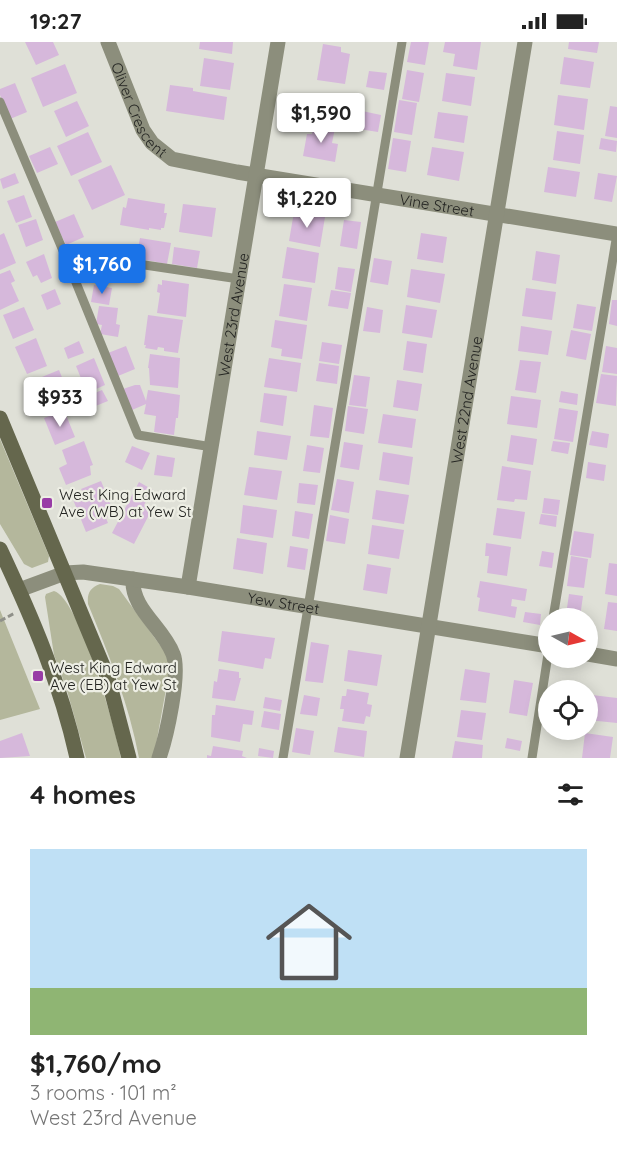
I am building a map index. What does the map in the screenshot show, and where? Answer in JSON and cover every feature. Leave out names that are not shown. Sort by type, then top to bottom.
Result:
[{"type":"main road","points":[[0,418],[108,678],[129,758]]},
{"type":"main road","points":[[0,549],[55,678],[77,758]]},
{"type":"street","name":"Oliver Crescent","points":[[108,42],[143,130],[161,152],[172,159],[256,175]]},
{"type":"street","name":"West 23rd Avenue","points":[[188,587],[278,42]]},
{"type":"street","name":"West 22nd Avenue","points":[[407,758],[525,42]]},
{"type":"street","name":"Vine Street","points":[[256,175],[617,234]]},
{"type":"street","name":"Yew Street","points":[[19,590],[65,573],[83,572],[188,587],[538,645]]},
{"type":"street","points":[[133,579],[135,598],[170,647],[176,663],[164,744],[159,758]]},
{"type":"street","points":[[598,656],[617,659]]},
{"type":"lane","points":[[283,758],[402,42]]},
{"type":"lane","points":[[0,102],[138,435],[212,447]]},
{"type":"lane","points":[[556,608],[617,234]]},
{"type":"lane","points":[[64,253],[239,279]]},
{"type":"lane","points":[[532,758],[546,668]]},
{"type":"path","points":[[0,621],[15,613]]},
{"type":"green space","points":[[0,439],[49,556],[48,562],[32,568],[24,564],[0,524]]},
{"type":"green space","points":[[100,584],[119,589],[165,652],[170,667],[152,758],[139,758],[124,699],[88,604],[90,591]]},
{"type":"green space","points":[[54,591],[64,599],[85,640],[112,721],[121,758],[86,758],[66,687],[54,655],[45,597],[46,594]]},
{"type":"green space","points":[[0,610],[40,709],[0,720]]},
{"type":"building","points":[[25,42],[53,42],[59,55],[36,65]]},
{"type":"building","points":[[200,42],[233,42],[232,54],[199,49]]},
{"type":"building","points":[[411,42],[429,42],[425,65],[407,62]]},
{"type":"building","points":[[445,42],[481,42],[477,70],[453,66],[455,54],[443,52]]},
{"type":"building","points":[[569,42],[599,42],[597,53],[568,49]]},
{"type":"building","points":[[323,44],[341,47],[341,52],[350,54],[345,84],[317,80]]},
{"type":"building","points":[[564,57],[594,62],[590,88],[560,84]]},
{"type":"building","points":[[204,58],[234,63],[230,90],[200,86]]},
{"type":"building","points":[[65,64],[77,93],[43,107],[31,78]]},
{"type":"building","points":[[407,70],[424,73],[419,102],[402,99]]},
{"type":"building","points":[[369,71],[387,73],[384,90],[366,87]]},
{"type":"building","points":[[446,73],[475,77],[471,106],[442,101]]},
{"type":"building","points":[[15,83],[27,112],[10,119],[0,95],[0,89]]},
{"type":"building","points":[[170,85],[193,88],[193,91],[227,97],[224,120],[166,111]]},
{"type":"building","points":[[558,95],[588,99],[584,130],[554,125]]},
{"type":"building","points":[[314,100],[344,105],[341,122],[311,117]]},
{"type":"building","points":[[399,100],[417,103],[412,135],[394,132]]},
{"type":"building","points":[[77,101],[89,126],[66,137],[54,111]]},
{"type":"building","points":[[610,106],[617,107],[617,138],[605,136]]},
{"type":"building","points":[[362,111],[381,115],[378,132],[359,129]]},
{"type":"building","points":[[438,112],[468,116],[464,143],[434,138]]},
{"type":"building","points":[[313,124],[335,128],[332,143],[338,144],[335,162],[303,156],[307,134],[312,134]]},
{"type":"building","points":[[557,131],[584,135],[580,164],[553,160]]},
{"type":"building","points":[[88,132],[102,162],[71,176],[57,146]]},
{"type":"building","points":[[393,138],[411,141],[406,172],[388,169]]},
{"type":"building","points":[[601,138],[617,141],[616,152],[599,149]]},
{"type":"building","points":[[50,147],[58,164],[37,173],[29,156]]},
{"type":"building","points":[[432,147],[464,152],[459,181],[427,175]]},
{"type":"building","points":[[111,165],[125,195],[92,210],[78,180]]},
{"type":"building","points":[[548,167],[580,172],[576,197],[544,192]]},
{"type":"building","points":[[15,173],[19,183],[3,189],[0,179]]},
{"type":"building","points":[[598,173],[617,176],[612,202],[594,199]]},
{"type":"building","points":[[24,195],[32,217],[16,223],[7,201]]},
{"type":"building","points":[[128,198],[165,204],[164,213],[167,213],[164,228],[161,230],[149,228],[149,230],[120,225],[123,207],[126,208]]},
{"type":"building","points":[[183,204],[216,208],[212,237],[179,232]]},
{"type":"building","points":[[294,212],[325,217],[320,247],[289,241]]},
{"type":"building","points":[[74,214],[84,237],[66,245],[55,222]]},
{"type":"building","points":[[36,219],[43,240],[26,247],[18,225]]},
{"type":"building","points":[[344,220],[361,222],[357,249],[340,246]]},
{"type":"building","points":[[4,233],[16,263],[0,270],[0,235]]},
{"type":"building","points":[[421,233],[447,237],[443,263],[417,259]]},
{"type":"building","points":[[140,238],[171,243],[167,264],[136,258]]},
{"type":"building","points":[[174,247],[200,251],[197,268],[172,264]]},
{"type":"building","points":[[287,247],[319,253],[315,283],[282,278]]},
{"type":"building","points":[[536,251],[560,255],[556,284],[532,280]]},
{"type":"building","points":[[44,254],[52,278],[41,283],[37,275],[33,277],[26,262]]},
{"type":"building","points":[[374,258],[392,261],[388,285],[370,282]]},
{"type":"building","points":[[338,267],[355,269],[351,292],[335,289]]},
{"type":"building","points":[[411,269],[445,274],[440,303],[407,297]]},
{"type":"building","points":[[10,270],[15,281],[11,283],[19,301],[0,310],[0,274]]},
{"type":"building","points":[[162,280],[189,284],[186,317],[157,313],[160,293],[157,292],[158,284],[162,285]]},
{"type":"building","points":[[284,284],[312,288],[307,321],[279,316]]},
{"type":"building","points":[[94,285],[112,288],[109,305],[91,302]]},
{"type":"building","points":[[526,288],[556,292],[552,320],[522,316]]},
{"type":"building","points":[[55,289],[61,304],[47,310],[41,295]]},
{"type":"building","points":[[331,290],[351,293],[348,309],[328,306]]},
{"type":"building","points":[[612,300],[617,300],[617,326],[609,324]]},
{"type":"building","points":[[577,304],[596,307],[592,331],[573,328]]},
{"type":"building","points":[[406,305],[437,310],[432,338],[402,333]]},
{"type":"building","points":[[99,306],[118,308],[116,324],[120,325],[118,337],[100,334],[102,325],[96,324]]},
{"type":"building","points":[[24,307],[34,330],[13,339],[3,315]]},
{"type":"building","points":[[367,307],[383,310],[380,333],[363,331]]},
{"type":"building","points":[[148,315],[183,320],[178,353],[164,351],[164,348],[158,347],[157,350],[145,348]]},
{"type":"building","points":[[275,320],[307,325],[302,359],[281,356],[282,349],[271,347]]},
{"type":"building","points":[[521,326],[552,331],[548,355],[518,351]]},
{"type":"building","points":[[571,330],[591,334],[586,360],[566,356]]},
{"type":"building","points":[[36,338],[47,366],[27,374],[15,347]]},
{"type":"building","points":[[79,341],[84,353],[68,359],[64,348]]},
{"type":"building","points":[[407,341],[427,344],[423,373],[403,370]]},
{"type":"building","points":[[322,342],[342,345],[339,364],[319,361]]},
{"type":"building","points":[[126,346],[135,369],[118,376],[108,353]]},
{"type":"building","points":[[606,346],[617,348],[617,374],[602,372]]},
{"type":"building","points":[[150,354],[180,358],[178,388],[150,385],[148,368]]},
{"type":"building","points":[[94,358],[105,385],[87,393],[76,366]]},
{"type":"building","points":[[269,358],[301,363],[297,392],[264,387]]},
{"type":"building","points":[[520,360],[541,362],[536,393],[515,390]]},
{"type":"building","points":[[319,363],[339,366],[337,384],[316,381]]},
{"type":"building","points":[[59,370],[70,397],[41,409],[37,401],[40,400],[32,381]]},
{"type":"building","points":[[601,374],[617,376],[616,406],[596,403]]},
{"type":"building","points":[[354,375],[370,377],[366,407],[349,405]]},
{"type":"building","points":[[397,380],[422,384],[418,411],[393,407]]},
{"type":"building","points":[[140,385],[146,401],[148,390],[180,395],[174,435],[154,432],[156,416],[144,414],[146,404],[132,410],[123,389]]},
{"type":"building","points":[[102,390],[108,401],[93,407],[88,396]]},
{"type":"building","points":[[561,391],[578,394],[577,405],[559,402]]},
{"type":"building","points":[[264,393],[287,396],[283,426],[260,422]]},
{"type":"building","points":[[511,396],[541,400],[537,428],[507,424]]},
{"type":"building","points":[[314,405],[333,408],[329,438],[310,436]]},
{"type":"building","points":[[348,406],[368,409],[364,434],[345,431]]},
{"type":"building","points":[[559,408],[578,411],[573,442],[554,439]]},
{"type":"building","points":[[64,410],[75,437],[55,445],[44,418]]},
{"type":"building","points":[[383,414],[416,419],[412,448],[378,443]]},
{"type":"building","points":[[257,431],[291,436],[287,460],[254,455]]},
{"type":"building","points":[[592,431],[609,434],[607,448],[589,445]]},
{"type":"building","points":[[511,435],[537,439],[533,465],[507,461]]},
{"type":"building","points":[[84,441],[93,465],[90,466],[91,475],[66,485],[59,468],[67,464],[62,450]]},
{"type":"building","points":[[553,441],[570,443],[568,454],[551,451]]},
{"type":"building","points":[[344,442],[363,445],[359,470],[340,467]]},
{"type":"building","points":[[307,445],[324,448],[320,473],[303,471]]},
{"type":"building","points":[[132,446],[150,453],[142,470],[125,462]]},
{"type":"building","points":[[383,452],[413,457],[409,485],[379,480]]},
{"type":"building","points":[[157,455],[175,458],[172,477],[154,475]]},
{"type":"building","points":[[588,462],[606,465],[604,481],[586,478]]},
{"type":"building","points":[[502,466],[531,471],[527,500],[515,499],[514,502],[497,500]]},
{"type":"building","points":[[249,467],[282,471],[277,500],[244,495]]},
{"type":"building","points":[[337,479],[354,482],[349,513],[331,510]]},
{"type":"building","points":[[101,481],[115,515],[106,518],[108,523],[86,532],[72,497],[83,492],[81,489]]},
{"type":"building","points":[[139,482],[153,490],[144,505],[152,509],[134,544],[112,533]]},
{"type":"building","points":[[299,483],[318,485],[315,505],[297,503]]},
{"type":"building","points":[[376,490],[409,495],[404,524],[372,519]]},
{"type":"building","points":[[544,498],[560,500],[558,515],[542,513]]},
{"type":"building","points":[[243,505],[277,510],[273,538],[240,533]]},
{"type":"building","points":[[497,508],[525,512],[521,539],[493,535]]},
{"type":"building","points":[[295,511],[313,514],[309,539],[292,536]]},
{"type":"building","points":[[541,514],[557,516],[556,527],[539,524]]},
{"type":"building","points":[[330,515],[349,519],[345,544],[326,541]]},
{"type":"building","points":[[372,525],[404,530],[399,559],[368,554]]},
{"type":"building","points":[[574,531],[594,534],[591,558],[570,555]]},
{"type":"building","points":[[237,538],[267,543],[263,574],[233,569]]},
{"type":"building","points":[[486,543],[511,547],[507,576],[487,573],[489,556],[485,556]]},
{"type":"building","points":[[290,546],[308,549],[305,570],[287,567]]},
{"type":"building","points":[[542,551],[554,553],[552,568],[539,566]]},
{"type":"building","points":[[571,556],[588,559],[584,588],[567,586]]},
{"type":"building","points":[[609,563],[617,564],[617,596],[605,594]]},
{"type":"building","points":[[367,564],[391,568],[387,594],[363,590]]},
{"type":"building","points":[[480,581],[527,589],[525,601],[512,599],[511,606],[517,607],[515,618],[478,611],[480,598],[477,597]]},
{"type":"building","points":[[569,594],[583,596],[581,608],[567,608]]},
{"type":"building","points":[[608,602],[617,603],[617,631],[604,629]]},
{"type":"building","points":[[525,612],[538,614],[538,625],[523,622]]},
{"type":"building","points":[[222,631],[275,638],[271,659],[265,658],[263,669],[218,661]]},
{"type":"building","points":[[311,642],[329,645],[323,683],[305,681]]},
{"type":"building","points":[[348,650],[382,655],[377,686],[344,681]]},
{"type":"building","points":[[219,669],[239,672],[239,678],[241,678],[235,701],[212,698],[214,681],[217,682]]},
{"type":"building","points":[[465,669],[490,673],[486,703],[460,700]]},
{"type":"building","points":[[514,680],[533,683],[527,716],[509,713]]},
{"type":"building","points":[[347,689],[369,693],[367,704],[372,705],[370,717],[366,716],[364,724],[342,721],[344,709],[340,709],[342,696],[346,696]]},
{"type":"building","points":[[304,695],[320,698],[317,716],[300,714]]},
{"type":"building","points":[[598,696],[617,698],[617,723],[598,721]]},
{"type":"building","points":[[265,697],[282,700],[280,711],[263,708]]},
{"type":"building","points":[[216,705],[254,711],[252,725],[243,724],[240,742],[211,737],[212,715],[215,715]]},
{"type":"building","points":[[461,710],[486,713],[482,740],[457,737]]},
{"type":"building","points":[[264,711],[281,714],[279,730],[261,727]]},
{"type":"building","points":[[338,727],[367,731],[364,757],[334,752]]},
{"type":"building","points":[[296,728],[314,731],[310,755],[292,752]]},
{"type":"building","points":[[22,733],[30,756],[0,758],[0,741]]},
{"type":"building","points":[[598,735],[613,737],[610,758],[582,758],[584,740],[598,740]]},
{"type":"building","points":[[507,738],[522,741],[520,751],[505,748]]},
{"type":"building","points":[[455,741],[483,745],[482,758],[452,758]]},
{"type":"building","points":[[213,746],[243,751],[242,756],[247,758],[207,758],[207,755],[211,756]]},
{"type":"building","points":[[259,748],[274,751],[273,758],[258,756]]},
{"type":"place","name":"West King Edward Ave (WB) at Yew St","points":[[47,503]]},
{"type":"place","name":"West King Edward Ave (EB) at Yew St","points":[[38,676]]}]
